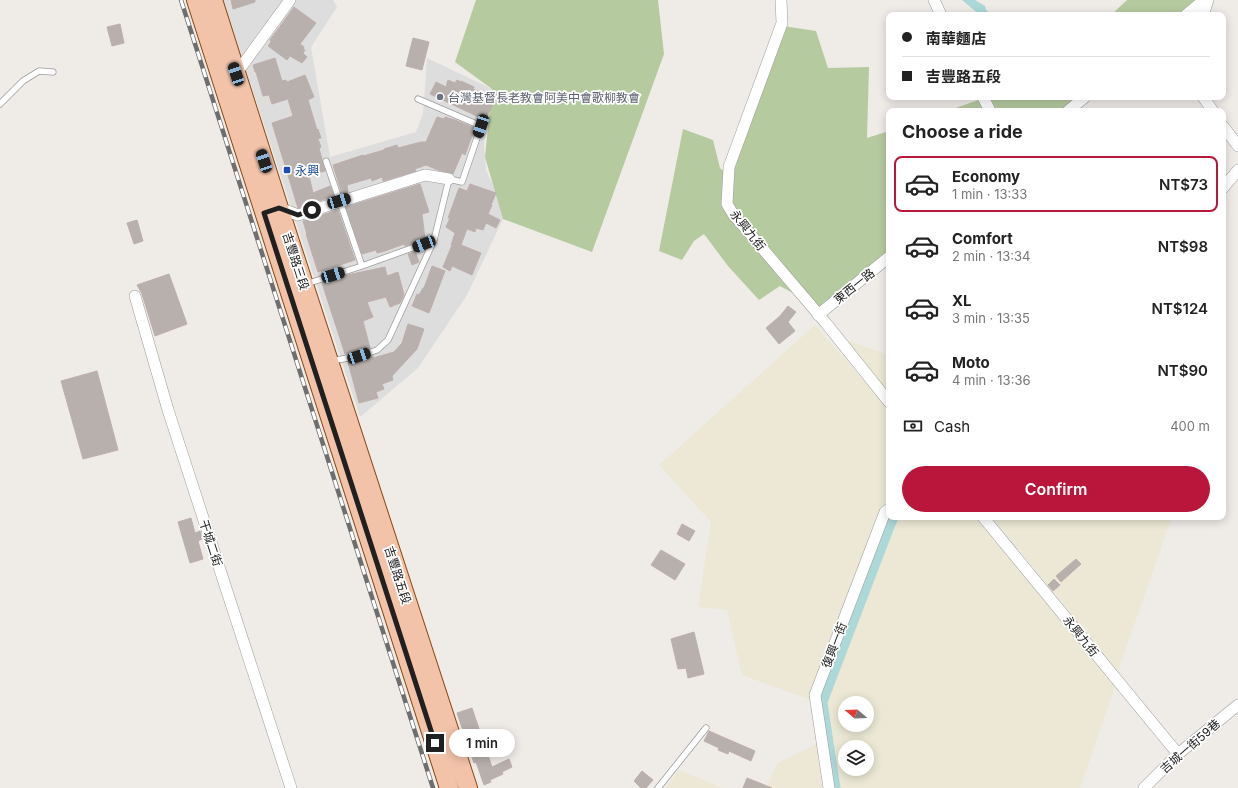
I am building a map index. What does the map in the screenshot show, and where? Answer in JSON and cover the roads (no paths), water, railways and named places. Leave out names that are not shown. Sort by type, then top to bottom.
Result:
[{"type":"main road","name":"吉豐路三段","points":[[196,0],[271,210],[321,364]]},
{"type":"main road","name":"吉豐路三段","points":[[213,0],[236,74],[271,210],[304,284],[321,364]]},
{"type":"main road","name":"吉豐路五段","points":[[321,364],[449,788]]},
{"type":"main road","name":"吉豐路五段","points":[[321,364],[468,788]]},
{"type":"street","points":[[236,74],[290,0]]},
{"type":"street","name":"永興九街","points":[[781,0],[782,23],[729,167],[727,204],[733,214],[886,398]]},
{"type":"street","points":[[934,0],[940,12]]},
{"type":"street","points":[[1190,12],[1204,0]]},
{"type":"street","points":[[1204,12],[1208,0]]},
{"type":"street","points":[[1072,108],[1081,100]]},
{"type":"street","points":[[1226,130],[1238,146]]},
{"type":"street","points":[[1226,184],[1238,170]]},
{"type":"street","points":[[271,210],[298,215],[425,175],[449,179]]},
{"type":"street","name":"東西一路","points":[[818,315],[886,259]]},
{"type":"street","name":"干城二街","points":[[135,296],[168,410],[291,788]]},
{"type":"street","name":"復興一街","points":[[829,788],[815,695],[886,511]]},
{"type":"street","name":"永興九街","points":[[985,520],[1178,754]]},
{"type":"street","name":"吉城一街59巷","points":[[1144,788],[1178,754],[1238,705]]},
{"type":"lane","points":[[0,104],[23,81],[39,71],[53,72]]},
{"type":"lane","points":[[321,364],[359,356],[377,350],[388,340],[434,240],[449,179],[462,182],[481,126],[418,99]]},
{"type":"lane","points":[[326,161],[362,266]]},
{"type":"lane","points":[[304,284],[362,266],[434,240]]},
{"type":"lane","points":[[658,788],[706,728]]},
{"type":"water","points":[[962,0],[975,0],[985,6],[986,10],[989,12],[976,12]]},
{"type":"waterway","points":[[835,788],[822,703],[892,520]]},
{"type":"railway","points":[[181,0],[433,788]]},
{"type":"place","name":"台灣基督長老教會阿美中會歌柳教會","points":[[440,97]]},
{"type":"place","name":"永興","points":[[287,170]]}]
